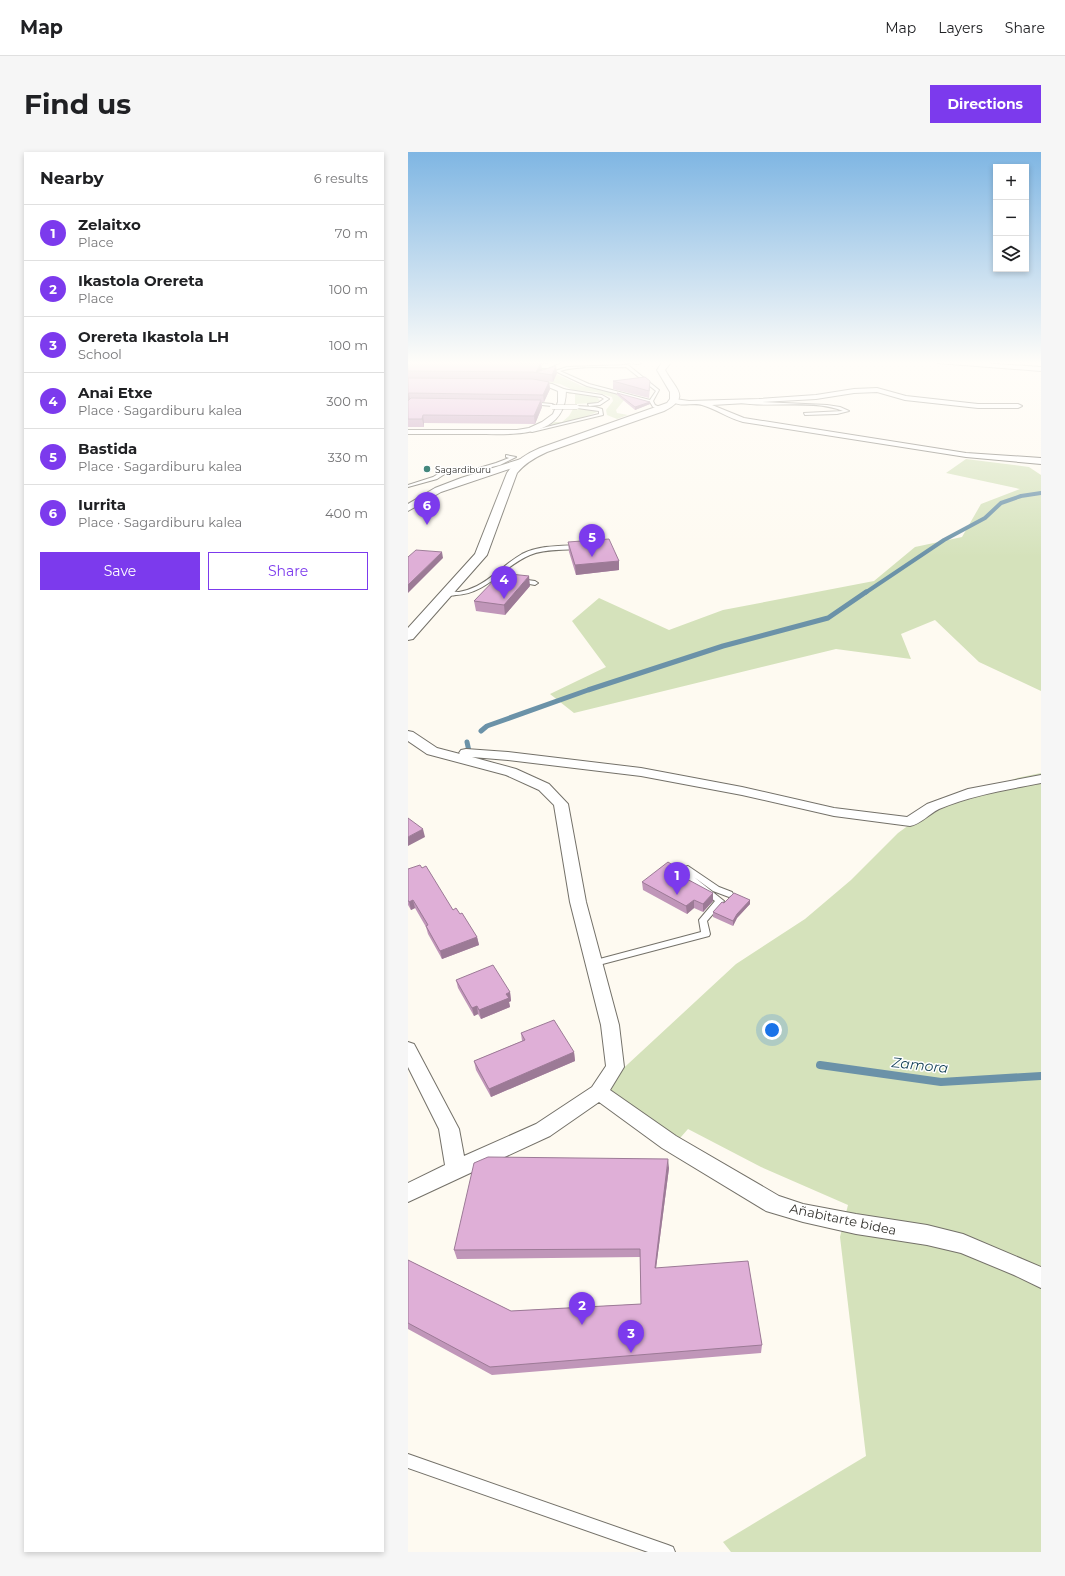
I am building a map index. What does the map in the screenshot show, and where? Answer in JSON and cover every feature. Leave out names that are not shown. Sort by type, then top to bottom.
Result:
[{"type":"street","points":[[408,432],[517,432],[532,431],[541,426]]},
{"type":"street","points":[[408,636],[481,555],[503,479],[521,462],[531,456],[549,448],[611,426]]},
{"type":"street","points":[[783,426],[966,455],[1041,461]]},
{"type":"street","points":[[408,508],[438,490],[481,473],[521,462]]},
{"type":"street","points":[[481,473],[503,479]]},
{"type":"street","points":[[481,473],[503,479]]},
{"type":"street","points":[[408,735],[432,752],[511,772],[544,787],[561,804],[578,902],[610,1025],[615,1067],[599,1092],[543,1130],[456,1169],[408,1193]]},
{"type":"street","points":[[432,752],[508,756],[641,772],[742,791],[834,812],[910,822],[932,807],[973,792],[1041,779]]},
{"type":"street","points":[[408,1049],[449,1129],[456,1169]]},
{"type":"street","name":"Añabitarte bidea","points":[[599,1092],[669,1142],[773,1204],[803,1213],[856,1224],[927,1235],[963,1244],[1022,1268],[1041,1278]]},
{"type":"lane","points":[[532,431],[553,426]]},
{"type":"lane","points":[[408,486],[435,478],[450,469],[481,473],[514,457],[508,456]]},
{"type":"lane","points":[[447,594],[470,593],[496,577],[529,553],[590,547]]},
{"type":"lane","points":[[496,577],[504,578]]},
{"type":"lane","points":[[511,580],[535,583]]},
{"type":"lane","points":[[595,963],[706,934],[703,920],[720,901],[683,873],[688,869],[716,889],[728,894]]},
{"type":"lane","points":[[408,1461],[668,1552]]},
{"type":"green space","points":[[966,459],[1029,467],[1041,475],[1041,691],[979,662],[935,620],[901,634],[911,659],[836,649],[574,713],[550,694],[606,667],[572,621],[599,598],[669,630],[723,610],[874,581],[915,547],[962,537],[981,504],[1020,489],[946,473]]},
{"type":"green space","points":[[1041,773],[1041,1552],[731,1552],[723,1542],[866,1456],[840,1237],[848,1205],[761,1167],[688,1129],[673,1146],[601,1089],[736,964],[805,919],[851,880],[898,833],[949,796],[973,795],[1017,778]]},
{"type":"building","points":[[609,539],[619,561],[575,565],[568,542]]},
{"type":"building","points":[[416,550],[442,552],[408,585],[408,557]]},
{"type":"building","points":[[501,573],[529,576],[504,605],[474,601]]},
{"type":"building","points":[[408,818],[423,829],[408,837]]},
{"type":"building","points":[[668,862],[688,875],[685,878],[713,893],[703,904],[694,900],[686,906],[642,882]]},
{"type":"building","points":[[420,865],[422,868],[426,866],[453,910],[456,908],[460,914],[462,913],[477,937],[440,951],[426,926],[428,925],[413,900],[409,902],[408,900],[408,869]]},
{"type":"building","points":[[734,893],[750,900],[737,914],[733,921],[713,912],[722,902],[724,903]]},
{"type":"building","points":[[493,965],[510,992],[506,994],[509,998],[479,1010],[477,1006],[472,1008],[456,980]]},
{"type":"building","points":[[554,1020],[574,1052],[489,1089],[474,1061],[525,1040],[521,1033]]},
{"type":"building","points":[[488,1157],[668,1159],[655,1268],[748,1261],[762,1345],[490,1367],[408,1323],[408,1260],[511,1311],[641,1304],[640,1249],[454,1250],[474,1163]]},
{"type":"waterway","points":[[865,593],[944,540],[985,518],[1001,503],[1021,496],[1041,493]]},
{"type":"waterway","points":[[481,731],[487,726],[588,690],[723,646],[828,618],[866,592]]},
{"type":"waterway","points":[[467,742],[470,756]]},
{"type":"waterway","name":"Zamora","points":[[820,1065],[941,1082],[1041,1076]]},
{"type":"place","name":"Sagardiburu","points":[[427,469]]},
{"type":"place","name":"Iurrita","points":[[427,525]]},
{"type":"place","name":"Bastida","points":[[592,557]]},
{"type":"place","name":"Anai Etxe","points":[[504,599]]},
{"type":"place","name":"Zelaitxo","points":[[677,895]]},
{"type":"place","name":"Ikastola Orereta","points":[[582,1325]]},
{"type":"place","name":"Orereta Ikastola LH","points":[[631,1353]]}]
